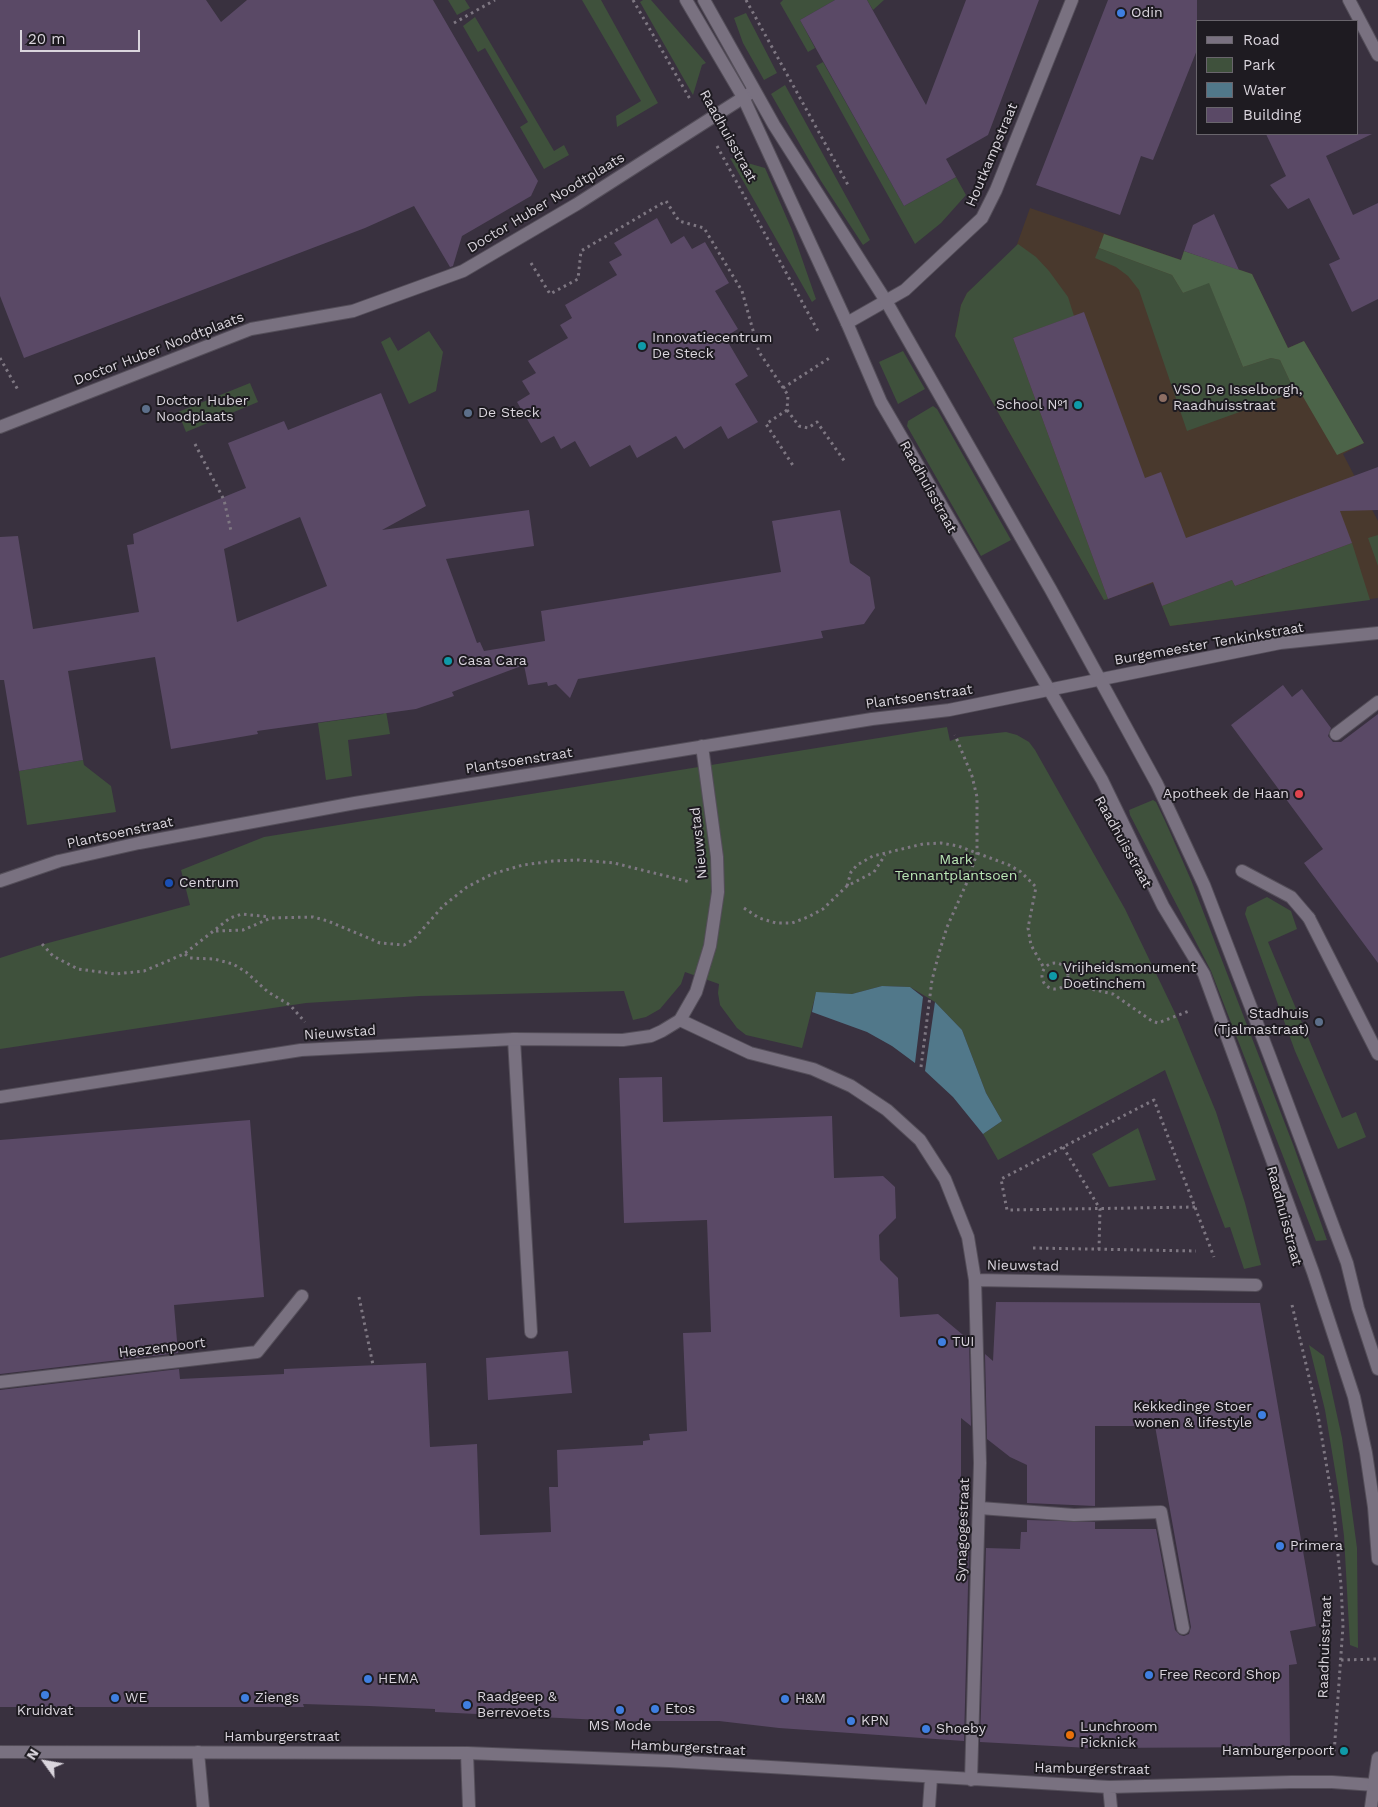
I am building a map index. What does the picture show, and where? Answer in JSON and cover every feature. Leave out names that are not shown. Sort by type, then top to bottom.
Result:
[{"type":"street","name":"Raadhuisstraat","points":[[686,0],[743,98],[847,323],[880,402],[1047,690],[1102,780],[1163,906],[1204,974],[1313,1272],[1354,1397],[1366,1453],[1378,1559]]},
{"type":"street","points":[[704,0],[774,125],[886,301],[1051,590],[1098,680],[1157,784],[1204,885],[1347,1263],[1378,1369]]},
{"type":"street","name":"Houtkampstraat","points":[[847,323],[905,290],[982,218],[996,190],[1072,0]]},
{"type":"street","points":[[1349,0],[1378,55]]},
{"type":"street","name":"Doctor Huber Noodtplaats","points":[[0,427],[251,329],[353,311],[463,271],[577,204],[754,90]]},
{"type":"street","name":"Burgemeester Tenkinkstraat","points":[[1047,690],[1280,643],[1378,633]]},
{"type":"street","name":"Plantsoenstraat","points":[[0,881],[59,861],[153,840],[355,803],[872,719],[949,710],[1047,690]]},
{"type":"street","points":[[1336,734],[1378,702]]},
{"type":"street","name":"Nieuwstad","points":[[0,1097],[269,1054],[330,1048],[514,1039],[623,1040],[651,1036],[680,1020],[696,992],[704,969],[718,892],[717,857],[702,746]]},
{"type":"street","points":[[1242,870],[1291,897],[1309,918],[1378,1054]]},
{"type":"street","name":"Nieuwstad","points":[[680,1020],[750,1053],[813,1069],[851,1086],[887,1110],[920,1140],[945,1179],[968,1237],[975,1280],[1256,1285]]},
{"type":"street","points":[[514,1039],[531,1332]]},
{"type":"street","name":"Synagogestraat","points":[[971,1780],[980,1508],[975,1280]]},
{"type":"street","name":"Heezenpoort","points":[[0,1382],[257,1352],[302,1296]]},
{"type":"street","points":[[980,1508],[1074,1515],[1161,1512],[1183,1628]]},
{"type":"street","name":"Hamburgerstraat","points":[[0,1752],[467,1753],[669,1761],[931,1778],[1110,1787],[1332,1782],[1376,1786]]},
{"type":"street","points":[[198,1752],[203,1807]]},
{"type":"street","points":[[467,1753],[469,1807]]},
{"type":"street","points":[[1371,1807],[1376,1786],[1378,1758]]},
{"type":"street","points":[[929,1807],[931,1778]]},
{"type":"street","points":[[1110,1787],[1111,1807]]},
{"type":"path","points":[[454,23],[494,0]]},
{"type":"path","name":"Raadhuisstraat","points":[[633,0],[704,122],[821,338]]},
{"type":"path","points":[[544,283],[550,294],[578,279],[582,251],[666,202],[679,221],[704,228],[742,291],[759,352],[788,395],[787,410],[799,426],[808,428],[817,422],[845,462]]},
{"type":"path","points":[[830,349],[839,360]]},
{"type":"path","points":[[784,388],[834,355]]},
{"type":"path","points":[[0,358],[31,414]]},
{"type":"path","points":[[787,410],[766,424],[794,467]]},
{"type":"path","points":[[194,444],[224,500],[232,531]]},
{"type":"path","points":[[921,1067],[932,980],[939,953],[947,927],[968,880],[977,853],[977,797],[972,776],[957,743],[949,710]]},
{"type":"path","points":[[847,886],[851,872],[857,865],[873,856],[885,855],[923,844],[941,843],[977,853],[1022,872],[1036,887],[1028,928],[1031,945],[1044,968]]},
{"type":"path","points":[[42,944],[53,956],[66,963],[96,972],[115,974],[144,971],[184,954],[216,931],[230,918],[242,914],[271,918],[313,917],[328,921],[380,943],[404,945],[414,939],[443,906],[467,887],[492,874],[523,865],[579,860],[614,863],[678,878],[718,892],[759,918],[776,923],[792,923],[823,909],[847,886],[874,872],[885,855]]},
{"type":"path","points":[[216,931],[243,930],[271,918]]},
{"type":"path","points":[[184,954],[190,958],[214,959],[233,964],[246,972],[268,992],[290,1005],[330,1048]]},
{"type":"path","points":[[1052,963],[1060,964],[1066,969],[1068,981],[1057,990],[1048,988],[1042,981],[1042,972],[1044,968],[1052,963]]},
{"type":"path","points":[[1068,981],[1082,988],[1113,994],[1158,1023],[1195,1009]]},
{"type":"path","points":[[1195,1207],[1007,1210],[1001,1179],[1154,1100],[1195,1207],[1214,1258]]},
{"type":"path","points":[[1063,1147],[1100,1209],[1099,1250]]},
{"type":"path","points":[[1033,1248],[1196,1251]]},
{"type":"path","name":"Raadhuisstraat","points":[[1290,1296],[1318,1414],[1333,1504],[1341,1585],[1341,1660],[1332,1782]]},
{"type":"path","points":[[359,1297],[373,1365]]},
{"type":"path","points":[[1341,1660],[1378,1659]]},
{"type":"shaded area","name":"VSO De Isselborgh, Raadhuisstraat","points":[[1030,208],[1181,260],[1184,251],[1252,274],[1288,348],[1304,341],[1364,443],[1343,454],[1378,521],[1378,598],[1170,626],[1153,583],[1104,600],[955,336],[961,305],[967,293],[1015,250]]},
{"type":"green space","points":[[448,0],[465,0],[470,8],[457,15]]},
{"type":"green space","points":[[582,0],[601,0],[658,103],[617,127],[616,116],[641,101]]},
{"type":"green space","points":[[651,0],[706,63],[702,65],[693,95],[640,2]]},
{"type":"green space","points":[[783,0],[835,0],[800,20],[815,48],[808,52],[780,3]]},
{"type":"green space","points":[[867,0],[884,0],[873,10]]},
{"type":"green space","points":[[746,13],[777,73],[764,80],[743,43],[734,18]]},
{"type":"green space","points":[[475,17],[554,151],[564,145],[569,155],[544,169],[520,127],[528,122],[485,48],[478,52],[463,26]]},
{"type":"green space","points":[[823,62],[904,206],[956,177],[966,195],[941,223],[915,244],[816,66]]},
{"type":"green space","points":[[785,85],[870,240],[863,245],[821,181],[771,94]]},
{"type":"green space","points":[[730,158],[765,168],[792,230],[816,299],[812,302]]},
{"type":"green space","points":[[1104,234],[1181,260],[1184,251],[1252,274],[1288,348],[1304,341],[1364,443],[1337,455],[1302,395],[1295,392],[1280,360],[1271,358],[1243,367],[1209,283],[1183,293],[1172,275],[1099,248]]},
{"type":"green space","points":[[1018,244],[1036,257],[1049,271],[1068,297],[1074,316],[1013,338],[1108,599],[1104,600],[955,336],[961,305],[967,293]]},
{"type":"green space","points":[[1099,248],[1172,275],[1183,293],[1209,282],[1243,367],[1271,358],[1280,360],[1295,392],[1187,431],[1139,290],[1128,276],[1116,267],[1095,258]]},
{"type":"green space","points":[[429,331],[443,352],[436,391],[409,404],[381,342],[390,337],[398,351]]},
{"type":"green space","points":[[903,351],[925,389],[898,404],[879,362]]},
{"type":"green space","points":[[250,383],[258,402],[186,432],[178,412]]},
{"type":"green space","points":[[933,406],[937,409],[1011,540],[981,556],[907,426],[908,421]]},
{"type":"green space","points":[[1378,535],[1378,566],[1368,538]]},
{"type":"green space","points":[[1352,543],[1370,600],[1170,626],[1162,606],[1232,580],[1235,586],[1264,576],[1279,562],[1282,569]]},
{"type":"green space","points":[[386,711],[390,734],[348,740],[352,776],[326,780],[318,723],[383,714]]},
{"type":"green space","name":"Mark Tennantplantsoen","points":[[947,727],[950,741],[960,737],[1006,732],[1017,735],[1029,742],[1035,750],[1125,909],[1175,1013],[1216,1112],[1245,1203],[1261,1265],[1244,1269],[1230,1227],[1225,1228],[1165,1070],[998,1160],[983,1134],[1002,1121],[986,1093],[962,1030],[935,1002],[910,987],[882,986],[852,994],[816,993],[802,1048],[746,1035],[737,1028],[720,1005],[719,984],[685,972],[681,984],[660,1009],[646,1017],[633,1020],[624,991],[420,996],[306,1003],[0,1049],[0,958],[37,946],[190,905],[181,870],[264,837]]},
{"type":"green space","points":[[83,760],[84,765],[111,786],[116,812],[27,825],[19,771]]},
{"type":"green space","points":[[1153,800],[1156,802],[1166,823],[1191,880],[1294,1147],[1327,1240],[1316,1241],[1211,971],[1130,815],[1129,810]]},
{"type":"green space","points":[[1267,897],[1291,911],[1297,929],[1268,942],[1342,1118],[1356,1112],[1366,1137],[1338,1149],[1295,1051],[1245,914],[1247,907]]},
{"type":"green space","points":[[1138,1128],[1156,1180],[1109,1187],[1092,1154]]},
{"type":"green space","points":[[1309,1345],[1324,1356],[1342,1438],[1357,1548],[1358,1648],[1350,1645],[1344,1536],[1338,1488],[1325,1410]]},
{"type":"water","points":[[882,986],[910,987],[923,997],[915,1063],[892,1046],[867,1032],[812,1012],[816,992],[852,994]]},
{"type":"water","points":[[935,1002],[962,1030],[986,1093],[1002,1121],[983,1134],[953,1097],[925,1071]]},
{"type":"building","points":[[0,0],[206,0],[221,22],[247,0],[433,0],[538,181],[531,196],[462,236],[453,266],[450,267],[414,206],[365,228],[24,358],[0,296]]},
{"type":"building","points":[[835,0],[867,0],[926,105],[966,0],[1039,0],[988,135],[946,159],[956,177],[904,206],[800,20]]},
{"type":"building","points":[[1108,0],[1197,0],[1196,52],[1153,160],[1141,156],[1120,215],[1036,185]]},
{"type":"building","points":[[1372,134],[1326,156],[1353,215],[1378,203],[1378,299],[1352,312],[1329,264],[1340,259],[1309,198],[1288,209],[1270,185],[1286,176],[1266,135]]},
{"type":"building","points":[[1214,214],[1239,270],[1184,251],[1193,225]]},
{"type":"building","name":"Innovatiecentrum De Steck","points":[[657,218],[671,244],[684,236],[692,249],[705,242],[729,283],[715,291],[738,329],[725,337],[748,376],[735,384],[758,422],[728,439],[721,426],[684,449],[676,436],[637,458],[630,445],[590,467],[575,441],[561,449],[554,436],[541,443],[517,402],[530,394],[522,381],[536,373],[528,361],[568,338],[560,325],[572,318],[565,305],[617,275],[609,262],[622,255],[614,243]]},
{"type":"building","name":"School №1","points":[[1084,312],[1145,478],[1161,472],[1186,538],[1378,467],[1378,510],[1340,511],[1352,543],[1235,586],[1232,580],[1162,606],[1153,582],[1108,599],[1013,338]]},
{"type":"building","points":[[381,393],[426,506],[382,530],[529,510],[534,546],[446,559],[477,643],[480,642],[484,651],[545,641],[541,611],[781,572],[772,521],[840,510],[850,563],[870,577],[875,608],[864,624],[821,631],[823,638],[578,679],[570,698],[556,684],[548,686],[547,682],[528,685],[524,665],[452,692],[454,696],[416,709],[257,731],[258,734],[171,749],[155,657],[68,671],[83,760],[19,771],[4,680],[0,680],[0,537],[18,536],[33,629],[139,612],[127,545],[134,544],[133,534],[246,488],[228,443],[284,421],[288,430]],"holes":[[[300,517],[327,586],[237,622],[224,549]]]},
{"type":"building","points":[[1283,685],[1292,697],[1302,689],[1331,728],[1328,736],[1333,742],[1341,742],[1378,714],[1378,963],[1304,863],[1323,849],[1231,725]]},
{"type":"building","points":[[662,1077],[663,1122],[832,1116],[834,1178],[883,1176],[895,1187],[896,1218],[879,1235],[880,1260],[898,1278],[900,1317],[938,1314],[969,1340],[971,1426],[961,1418],[961,1547],[969,1547],[964,1741],[779,1728],[719,1721],[622,1721],[435,1712],[435,1709],[369,1706],[303,1704],[304,1707],[0,1707],[0,1390],[179,1369],[180,1379],[284,1374],[284,1369],[426,1363],[430,1447],[477,1444],[480,1535],[551,1532],[549,1487],[558,1487],[557,1450],[643,1445],[643,1441],[650,1440],[649,1434],[687,1431],[683,1333],[711,1332],[707,1220],[624,1223],[619,1078]]},
{"type":"building","points":[[250,1120],[264,1297],[174,1305],[178,1353],[0,1374],[0,1140]]},
{"type":"building","points":[[996,1302],[1260,1303],[1316,1626],[1290,1631],[1297,1664],[1289,1665],[1290,1747],[1089,1748],[980,1742],[986,1548],[1020,1549],[1021,1532],[1027,1532],[1027,1520],[1095,1522],[1095,1529],[1156,1529],[1175,1630],[1184,1636],[1189,1634],[1191,1627],[1155,1426],[1095,1426],[1095,1506],[1027,1503],[1027,1465],[1010,1457],[987,1439],[985,1354],[993,1361]]},
{"type":"building","points":[[568,1351],[572,1393],[488,1400],[486,1358]]},
{"type":"place","name":"Odin","points":[[1121,13]]},
{"type":"place","name":"Innovatiecentrum De Steck","points":[[642,346]]},
{"type":"place","name":"VSO De Isselborgh, Raadhuisstraat","points":[[1163,398]]},
{"type":"place","name":"School №1","points":[[1078,405]]},
{"type":"place","name":"Doctor Huber Noodplaats","points":[[146,409]]},
{"type":"place","name":"De Steck","points":[[468,413]]},
{"type":"place","name":"Casa Cara","points":[[448,661]]},
{"type":"place","name":"Apotheek de Haan","points":[[1299,794]]},
{"type":"place","name":"Centrum","points":[[169,883]]},
{"type":"place","name":"Vrijheidsmonument Doetinchem","points":[[1053,976]]},
{"type":"place","name":"Stadhuis (Tjalmastraat)","points":[[1319,1022]]},
{"type":"place","name":"TUI","points":[[942,1342]]},
{"type":"place","name":"Kekkedinge Stoer wonen & lifestyle","points":[[1262,1415]]},
{"type":"place","name":"Primera","points":[[1280,1546]]},
{"type":"place","name":"Free Record Shop","points":[[1149,1675]]},
{"type":"place","name":"HEMA","points":[[368,1679]]},
{"type":"place","name":"Kruidvat","points":[[45,1695]]},
{"type":"place","name":"WE","points":[[115,1698]]},
{"type":"place","name":"Ziengs","points":[[245,1698]]},
{"type":"place","name":"H&M","points":[[785,1699]]},
{"type":"place","name":"Raadgeep & Berrevoets","points":[[467,1705]]},
{"type":"place","name":"Etos","points":[[655,1709]]},
{"type":"place","name":"MS Mode","points":[[620,1710]]},
{"type":"place","name":"KPN","points":[[851,1721]]},
{"type":"place","name":"Shoeby","points":[[926,1729]]},
{"type":"place","name":"Lunchroom Picknick","points":[[1070,1735]]},
{"type":"place","name":"Hamburgerpoort","points":[[1344,1751]]}]
